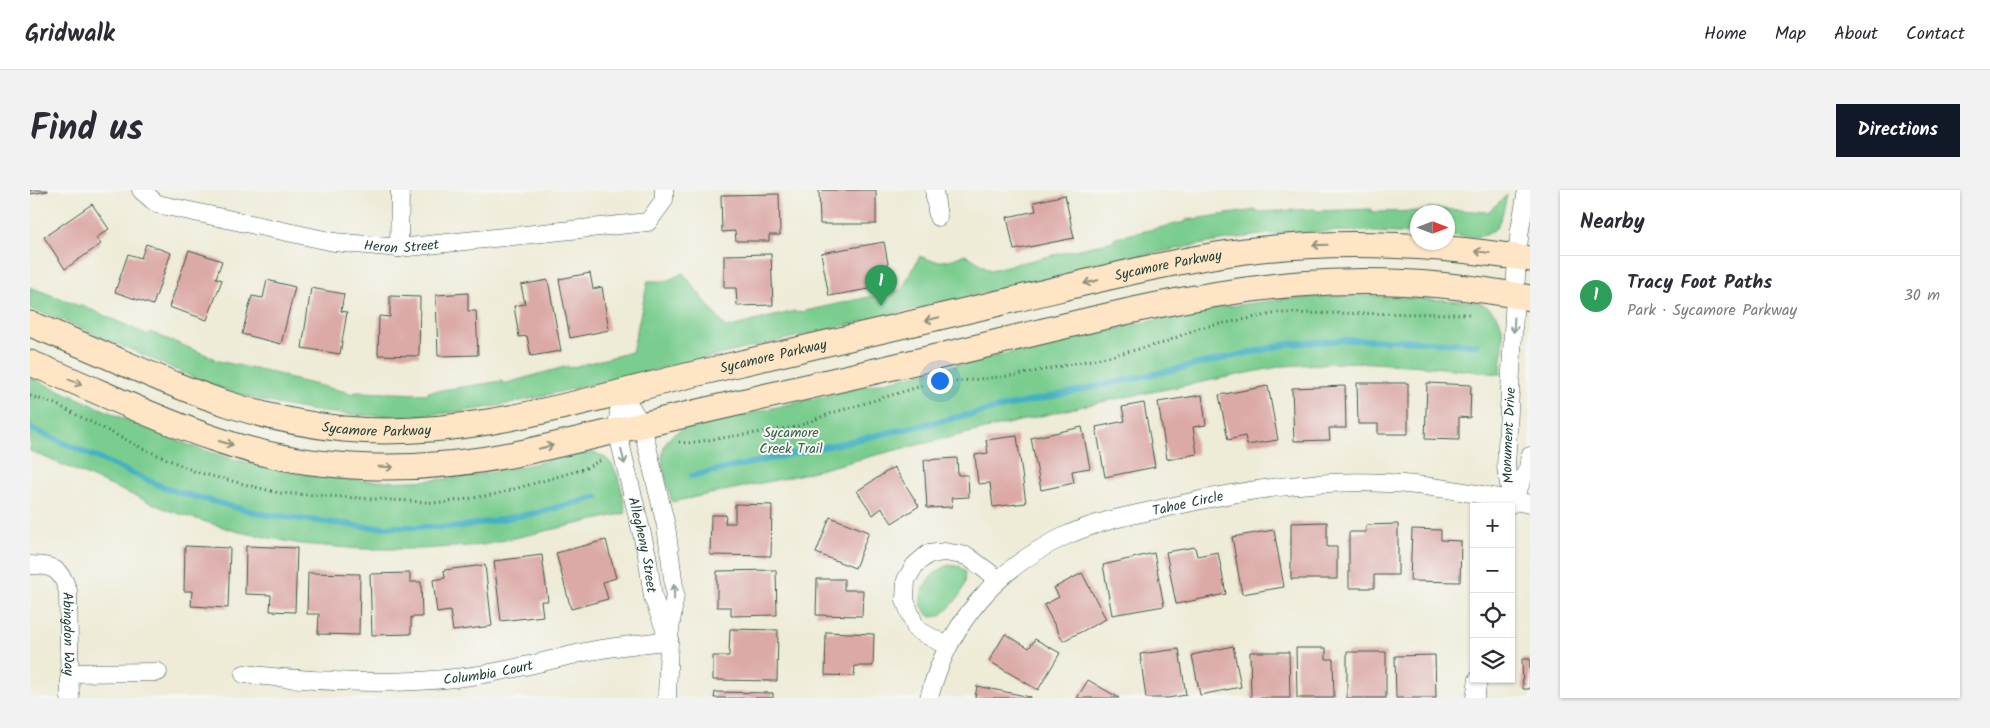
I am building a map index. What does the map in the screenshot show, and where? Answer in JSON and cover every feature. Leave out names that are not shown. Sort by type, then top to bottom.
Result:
[{"type":"main road","name":"Sycamore Parkway","points":[[30,324],[192,391],[231,405],[271,416],[346,429],[390,431],[468,425],[555,408],[1129,273],[1209,257],[1297,246],[1394,244],[1440,247],[1524,258]]},
{"type":"main road","points":[[30,363],[213,439],[283,457],[324,463],[385,467],[444,466],[486,460],[642,425],[1137,310],[1244,290],[1300,284],[1392,282],[1440,285],[1523,296]]},
{"type":"street","name":"Heron Street","points":[[141,190],[158,204],[334,242],[399,248],[648,222],[664,200],[664,190]]},
{"type":"street","points":[[399,248],[400,190]]},
{"type":"street","points":[[934,190],[938,217]]},
{"type":"street","name":"Monument Drive","points":[[1511,503],[1506,467],[1523,296],[1524,258],[1520,229],[1527,190]]},
{"type":"street","points":[[620,392],[642,425],[672,560],[676,594],[669,640]]},
{"type":"street","name":"Allegheny Street","points":[[620,392],[617,430],[647,555],[653,597],[669,640],[667,698]]},
{"type":"street","name":"Monument Drive","points":[[1511,503],[1528,468],[1530,456]]},
{"type":"street","name":"Tahoe Circle","points":[[929,698],[934,678],[947,646],[971,609],[998,579],[1038,551],[1066,536],[1104,522],[1212,497],[1275,486],[1330,482],[1389,483],[1505,503]]},
{"type":"street","name":"Tahoe Circle","points":[[1515,504],[1530,504]]},
{"type":"street","points":[[947,646],[916,628],[905,600],[906,580],[915,565],[928,554],[945,552],[967,556],[998,579]]},
{"type":"street","name":"Abingdon Way","points":[[30,565],[42,565],[58,571],[63,576],[68,591],[70,698]]},
{"type":"street","name":"Columbia Court","points":[[244,674],[309,681],[345,682],[463,678],[530,666],[591,651],[669,640]]},
{"type":"street","points":[[70,673],[158,672]]},
{"type":"street","points":[[1475,698],[1477,683]]},
{"type":"green space","points":[[1507,195],[1500,220],[1490,233],[1474,237],[1455,236],[1455,210],[1488,212]]},
{"type":"green space","points":[[1371,209],[1371,212],[1410,211],[1410,234],[1320,231],[1269,234],[1214,242],[1160,252],[512,403],[478,409],[409,416],[340,414],[272,403],[238,394],[194,378],[52,316],[30,309],[30,287],[79,306],[81,305],[148,335],[150,332],[214,358],[214,360],[355,394],[355,392],[428,394],[428,392],[502,381],[503,384],[568,366],[569,368],[632,352],[648,281],[666,281],[683,273],[726,328],[795,311],[796,313],[901,290],[920,256],[942,261],[965,254],[990,270],[1114,241],[1114,238],[1185,222],[1186,220],[1256,210],[1256,212]]},
{"type":"green space","name":"Sycamore Creek Trail","points":[[1358,295],[1477,302],[1488,307],[1496,314],[1502,332],[1501,374],[1423,366],[1356,362],[1283,366],[1096,403],[795,476],[672,502],[662,461],[663,451],[666,443],[673,435],[683,429],[1206,309],[1285,299]]},
{"type":"green space","points":[[30,378],[152,431],[194,447],[255,465],[318,476],[349,480],[381,481],[444,479],[496,472],[581,453],[594,453],[603,456],[616,471],[626,513],[483,545],[422,549],[362,549],[301,544],[239,532],[170,511],[30,451]]},
{"type":"green space","points":[[949,565],[961,567],[965,571],[965,584],[959,596],[950,607],[940,616],[931,617],[924,610],[921,603],[921,595],[928,580]]},
{"type":"building","points":[[30,190],[48,190],[48,191],[30,194]]},
{"type":"building","points":[[819,190],[876,190],[876,224],[820,224]]},
{"type":"building","points":[[779,194],[780,235],[769,235],[769,241],[736,241],[735,231],[722,232],[721,195]]},
{"type":"building","points":[[1065,195],[1074,238],[1014,250],[1007,217],[1036,211],[1034,202]]},
{"type":"building","points":[[92,204],[109,229],[96,238],[101,244],[65,269],[44,237]]},
{"type":"building","points":[[884,242],[892,285],[829,296],[821,253]]},
{"type":"building","points":[[146,244],[171,253],[153,305],[115,292],[128,254],[141,258]]},
{"type":"building","points":[[189,250],[222,261],[216,278],[222,280],[207,320],[169,307]]},
{"type":"building","points":[[771,254],[773,305],[737,306],[736,288],[724,288],[724,255]]},
{"type":"building","points":[[590,273],[593,289],[602,287],[609,330],[570,338],[559,279]]},
{"type":"building","points":[[267,280],[295,287],[281,344],[242,334],[252,296],[263,298]]},
{"type":"building","points":[[548,280],[561,351],[531,356],[527,336],[519,337],[514,306],[525,304],[521,285]]},
{"type":"building","points":[[311,288],[344,294],[341,311],[347,312],[340,354],[302,348]]},
{"type":"building","points":[[468,293],[468,311],[476,311],[478,355],[438,356],[436,295]]},
{"type":"building","points":[[390,296],[420,297],[419,356],[378,355],[379,316],[390,317]]},
{"type":"building","points":[[1357,383],[1408,383],[1408,434],[1378,434],[1378,424],[1358,424]]},
{"type":"building","points":[[1427,383],[1471,385],[1470,418],[1459,417],[1459,440],[1425,439]]},
{"type":"building","points":[[1268,386],[1278,440],[1247,445],[1245,436],[1228,440],[1219,395]]},
{"type":"building","points":[[1345,386],[1346,428],[1329,428],[1330,440],[1294,441],[1292,388]]},
{"type":"building","points":[[1202,395],[1206,425],[1193,427],[1197,454],[1167,459],[1158,402]]},
{"type":"building","points":[[1144,403],[1155,467],[1105,477],[1096,427],[1125,421],[1122,407]]},
{"type":"building","points":[[1082,427],[1090,468],[1072,471],[1074,483],[1041,490],[1031,438]]},
{"type":"building","points":[[1017,436],[1026,503],[993,507],[990,483],[978,484],[975,455],[988,453],[986,440]]},
{"type":"building","points":[[957,458],[958,475],[968,475],[969,497],[951,498],[952,507],[927,508],[924,460]]},
{"type":"building","points":[[894,467],[919,506],[892,523],[882,508],[873,515],[857,491]]},
{"type":"building","points":[[735,504],[772,505],[771,556],[710,555],[711,515],[726,515],[725,523],[735,523]]},
{"type":"building","points":[[830,517],[869,532],[855,568],[816,553]]},
{"type":"building","points":[[1327,522],[1327,547],[1337,547],[1337,579],[1291,579],[1291,523]]},
{"type":"building","points":[[1398,524],[1398,575],[1374,575],[1374,588],[1349,588],[1349,532],[1366,532],[1366,525]]},
{"type":"building","points":[[1412,529],[1441,530],[1441,540],[1461,541],[1460,582],[1410,581]]},
{"type":"building","points":[[1274,530],[1284,587],[1242,594],[1232,537]]},
{"type":"building","points":[[606,540],[616,578],[603,582],[608,599],[571,609],[556,553]]},
{"type":"building","points":[[185,546],[230,548],[228,608],[191,606],[192,591],[184,591]]},
{"type":"building","points":[[246,546],[297,548],[295,612],[270,611],[271,595],[245,594]]},
{"type":"building","points":[[1195,547],[1197,556],[1218,552],[1226,594],[1176,604],[1166,552]]},
{"type":"building","points":[[1154,553],[1164,606],[1112,615],[1103,565]]},
{"type":"building","points":[[542,555],[548,601],[541,601],[543,616],[501,621],[494,561]]},
{"type":"building","points":[[485,565],[492,626],[453,631],[450,611],[437,613],[433,580],[445,578],[444,570]]},
{"type":"building","points":[[776,570],[777,615],[731,616],[731,607],[717,607],[717,571]]},
{"type":"building","points":[[308,573],[360,574],[359,635],[318,634],[319,614],[307,614]]},
{"type":"building","points":[[410,573],[410,582],[421,582],[422,617],[411,617],[411,634],[372,635],[370,574]]},
{"type":"building","points":[[1082,573],[1106,619],[1063,641],[1044,605],[1059,597],[1054,588]]},
{"type":"building","points":[[817,579],[844,579],[844,590],[863,590],[862,616],[816,615]]},
{"type":"building","points":[[730,629],[778,630],[777,681],[713,680],[713,656],[729,656]]},
{"type":"building","points":[[826,632],[874,634],[873,666],[855,666],[854,676],[825,675]]},
{"type":"building","points":[[1005,634],[1029,648],[1035,639],[1060,653],[1038,690],[989,661]]},
{"type":"building","points":[[1233,646],[1241,687],[1200,695],[1192,655]]},
{"type":"building","points":[[1296,648],[1326,648],[1326,659],[1333,659],[1334,698],[1297,698]]},
{"type":"building","points":[[1179,649],[1186,695],[1168,698],[1146,698],[1140,654]]},
{"type":"building","points":[[1250,652],[1289,652],[1290,698],[1251,698]]},
{"type":"building","points":[[1347,652],[1386,652],[1386,698],[1347,698]]},
{"type":"building","points":[[1435,655],[1436,698],[1396,698],[1395,656]]},
{"type":"building","points":[[1522,659],[1530,659],[1530,689],[1523,689]]},
{"type":"building","points":[[1088,680],[1119,698],[1077,698]]},
{"type":"building","points":[[977,686],[1030,697],[1030,698],[975,698]]},
{"type":"building","points":[[715,692],[773,693],[773,698],[714,698]]},
{"type":"waterway","points":[[692,476],[1289,344],[1346,340],[1403,340],[1477,345]]},
{"type":"waterway","points":[[30,428],[170,490],[261,514],[368,527],[459,527],[536,513],[597,497]]},
{"type":"place","name":"Tracy Foot Paths","points":[[881,306]]}]
